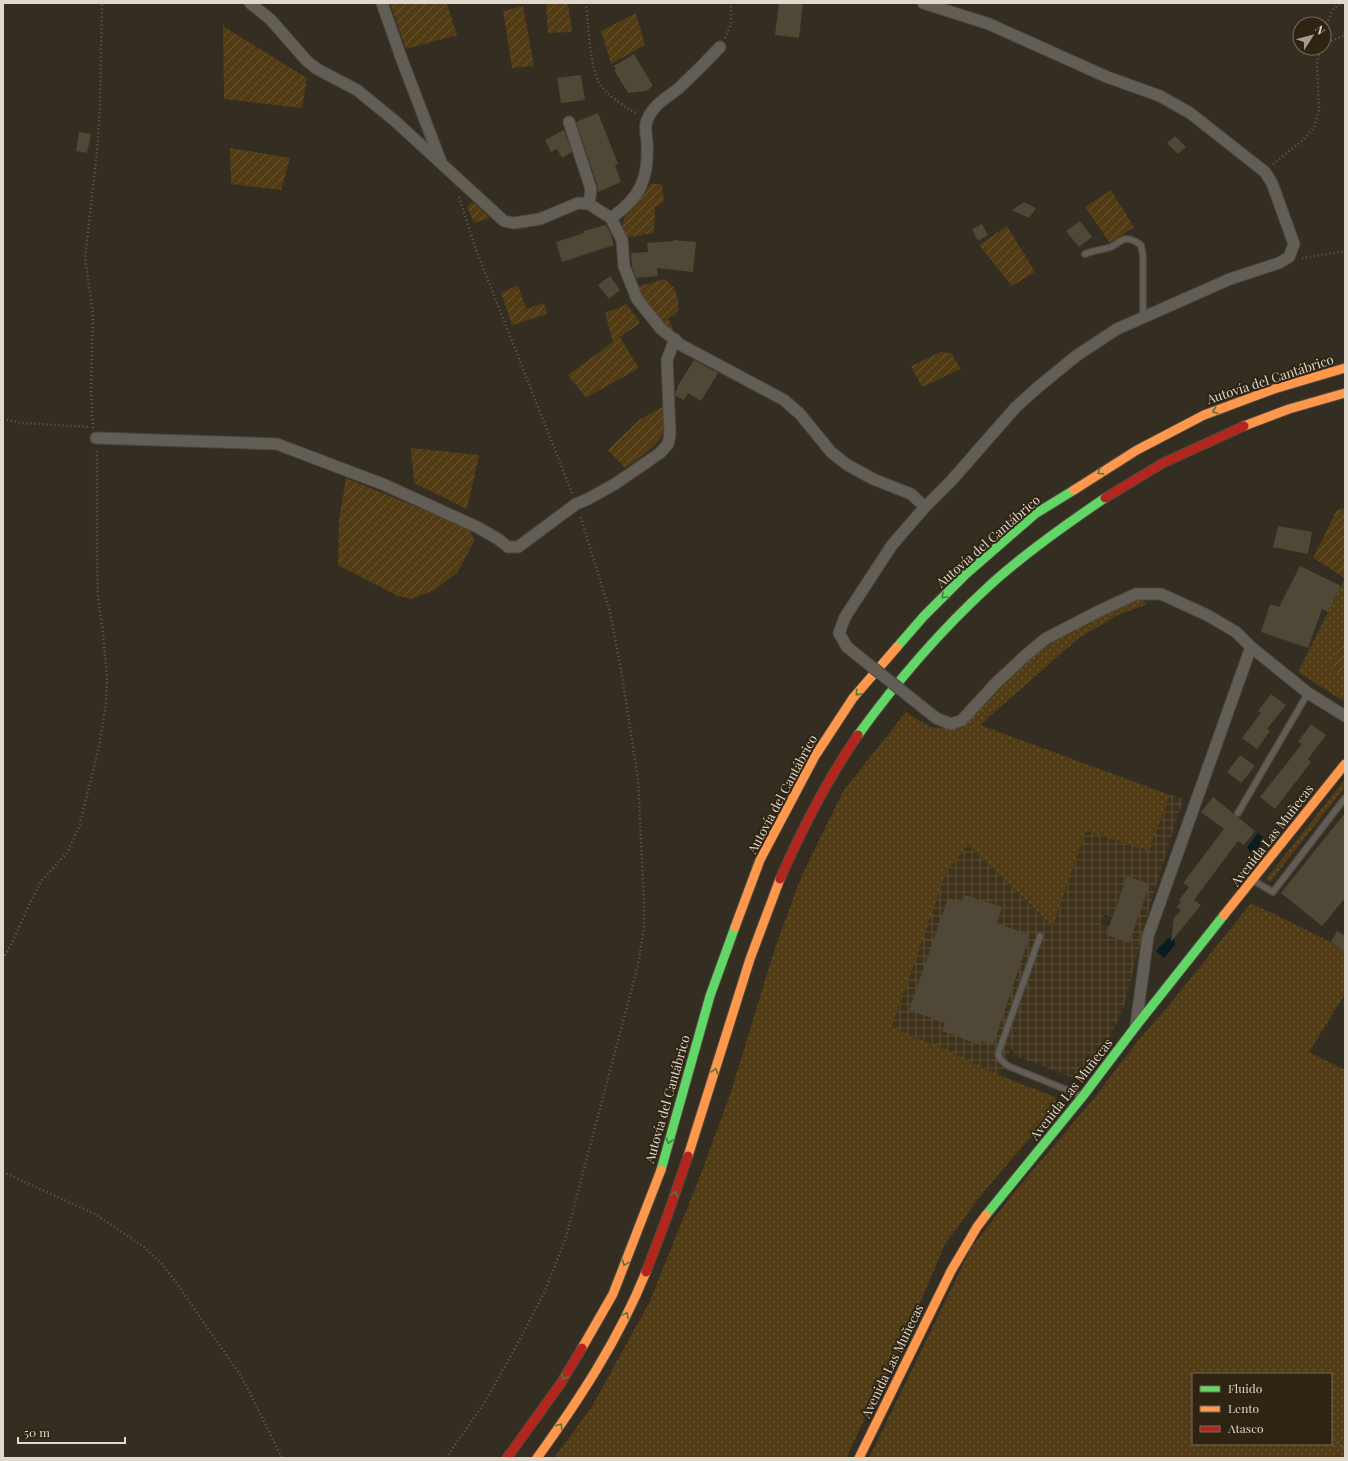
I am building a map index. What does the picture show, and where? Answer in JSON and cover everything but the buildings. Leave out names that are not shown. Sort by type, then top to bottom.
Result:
[{"type":"main road","name":"Autovía del Cantábrico","points":[[507,1458],[561,1383],[613,1294],[661,1169],[710,996],[760,860],[815,756],[852,698],[924,616],[966,574],[1036,514],[1132,453],[1204,415],[1274,389],[1345,368]]},
{"type":"main road","points":[[537,1458],[577,1401],[605,1356],[634,1301],[681,1178],[764,919],[797,839],[833,773],[880,703],[936,636],[978,596],[1031,550],[1091,506],[1151,469],[1210,441],[1273,415],[1345,393]]},
{"type":"main road","name":"Avenida Las Muñecas","points":[[859,1458],[951,1271],[977,1227],[1083,1096],[1136,1026],[1345,764]]},
{"type":"street","points":[[250,3],[270,19],[307,61],[317,69],[357,90],[395,121],[504,221],[514,223],[540,219],[578,203],[589,204],[611,218],[622,240],[624,266],[637,299],[661,329],[681,344],[784,400],[800,414],[831,452],[846,464],[873,479],[911,494],[925,507]]},
{"type":"street","points":[[382,3],[441,162]]},
{"type":"street","points":[[923,3],[989,24],[1107,78],[1160,96],[1190,113],[1265,172],[1272,182],[1294,244],[1289,257],[1279,263],[1230,279],[1118,329],[1076,356],[1037,388],[1016,408],[892,545],[845,617],[839,633],[847,647],[936,718],[951,724],[962,720],[996,682],[1045,639],[1136,594],[1161,594],[1207,615],[1236,632],[1251,647],[1308,693],[1345,716]]},
{"type":"street","points":[[611,218],[624,209],[636,194],[644,179],[647,162],[647,118],[654,108],[678,88],[720,47]]},
{"type":"street","points":[[569,122],[591,189],[589,204]]},
{"type":"street","points":[[96,438],[277,444],[385,485],[477,528],[498,539],[508,547],[518,547],[576,504],[615,484],[660,453],[668,444],[670,434],[667,360],[675,339]]},
{"type":"street","points":[[1136,1026],[1148,936],[1251,647]]},
{"type":"lane","points":[[1085,254],[1094,250],[1106,249],[1124,239],[1132,240],[1140,245],[1143,256],[1143,318]]},
{"type":"lane","points":[[1238,813],[1308,693]]},
{"type":"lane","points":[[1252,880],[1273,892],[1345,798]]},
{"type":"lane","points":[[1040,936],[998,1054],[1000,1059],[1008,1066],[1083,1096]]},
{"type":"path","points":[[3,959],[42,880],[67,853],[79,827],[99,747],[106,704],[107,677],[98,597],[98,466],[96,438],[93,428],[91,390],[93,314],[85,258],[97,152],[100,104],[102,3]]},
{"type":"path","points":[[586,3],[594,65],[599,84],[619,104],[647,118]]},
{"type":"path","points":[[720,47],[731,24],[731,3]]},
{"type":"path","points":[[1330,16],[1332,11],[1340,3]]},
{"type":"path","points":[[1332,41],[1345,35]]},
{"type":"path","points":[[1265,172],[1303,140],[1314,128],[1319,111],[1317,64],[1318,56]]},
{"type":"path","points":[[446,1458],[485,1402],[519,1341],[545,1291],[566,1237],[638,965],[644,928],[638,779],[623,677],[610,612],[576,504],[556,448],[538,408],[475,247],[458,195]]},
{"type":"path","points":[[1289,257],[1306,258],[1345,251]]},
{"type":"path","points":[[3,419],[21,423],[93,428]]},
{"type":"path","points":[[3,1172],[95,1214],[144,1247],[162,1264],[241,1376],[282,1458]]},
{"type":"path","points":[[1332,1438],[1345,1450]]},
{"type":"shaded area","points":[[390,3],[447,3],[457,35],[406,49]]},
{"type":"shaded area","points":[[546,3],[568,3],[572,32],[548,33]]},
{"type":"shaded area","points":[[523,6],[534,66],[512,68],[503,11]]},
{"type":"shaded area","points":[[636,13],[645,45],[611,64],[601,31]]},
{"type":"shaded area","points":[[223,26],[307,78],[302,108],[224,99]]},
{"type":"shaded area","points":[[230,148],[290,158],[281,190],[231,184]]},
{"type":"shaded area","points":[[651,184],[662,184],[664,201],[655,208],[654,233],[628,237],[622,228],[623,221],[633,204]]},
{"type":"shaded area","points":[[1111,190],[1134,227],[1110,243],[1085,207]]},
{"type":"shaded area","points":[[473,202],[490,218],[474,223],[467,206]]},
{"type":"shaded area","points":[[1007,226],[1035,272],[1012,286],[979,245]]},
{"type":"shaded area","points":[[665,279],[675,289],[678,300],[678,311],[675,315],[668,318],[674,332],[662,324],[636,287]]},
{"type":"shaded area","points":[[518,285],[526,309],[544,303],[547,314],[512,325],[501,293]]},
{"type":"shaded area","points":[[627,304],[640,323],[620,337],[639,368],[586,398],[568,375],[613,342],[605,313]]},
{"type":"shaded area","points":[[941,352],[951,353],[961,369],[922,387],[911,366]]},
{"type":"shaded area","points":[[665,405],[665,427],[660,439],[642,456],[625,468],[608,450],[639,420]]},
{"type":"shaded area","points":[[411,448],[479,455],[467,509],[414,483]]},
{"type":"shaded area","points":[[346,478],[468,528],[475,540],[457,573],[433,591],[411,599],[398,596],[338,565],[339,519]]},
{"type":"shaded area","points":[[1345,508],[1345,578],[1313,558],[1337,510]]},
{"type":"shaded area","points":[[1345,578],[1345,639],[1329,667],[1345,677],[1345,702],[1298,672]]},
{"type":"shaded area","points":[[1142,599],[1147,604],[1118,615],[1079,638],[980,725],[1170,795],[1149,851],[1086,831],[1053,926],[968,845],[946,873],[892,1026],[914,1037],[941,1047],[1001,1076],[1055,1097],[1058,1106],[986,1189],[945,1244],[921,1301],[846,1458],[554,1458],[591,1408],[649,1303],[697,1184],[730,1095],[775,948],[801,877],[844,790],[906,712],[930,727],[945,728],[961,724],[975,715],[1021,666],[1050,643],[1114,610]]},
{"type":"shaded area","points":[[1345,639],[1345,677],[1328,667]]},
{"type":"shaded area","points":[[1345,779],[1345,787],[1270,882],[1266,879]]},
{"type":"shaded area","points":[[1170,795],[1183,799],[1149,909],[1124,1006],[1099,1061],[1082,1080],[1016,1056],[1011,1048],[1001,1076],[941,1047],[914,1037],[892,1026],[944,875],[968,845],[1053,926],[1086,831],[1149,851]],"holes":[[[1127,876],[1150,884],[1129,943],[1106,935],[1109,927],[1100,924],[1104,914],[1112,917]]]},
{"type":"shaded area","points":[[1251,903],[1331,942],[1345,951],[1345,994],[1309,1052],[1345,1070],[1345,1458],[869,1458],[971,1248],[1016,1190],[1095,1097],[1136,1043],[1170,1004]]},
{"type":"water","points":[[1258,833],[1265,839],[1254,853],[1250,853],[1247,847]]},
{"type":"water","points":[[1168,938],[1174,939],[1175,945],[1164,958],[1156,951]]},
{"type":"traffic: fast","points":[[897,647],[924,616],[966,574],[1035,514],[1074,490]]},
{"type":"traffic: fast","points":[[858,735],[888,695],[920,657],[971,603],[1031,551],[1105,498]]},
{"type":"traffic: fast","points":[[986,1215],[1083,1096],[1136,1026],[1224,915]]},
{"type":"traffic: fast","points":[[661,1170],[710,996],[735,927]]},
{"type":"traffic: slow","points":[[1074,490],[1137,450],[1204,415],[1274,389],[1345,368]]},
{"type":"traffic: slow","points":[[1244,426],[1289,409],[1345,393]]},
{"type":"traffic: slow","points":[[735,927],[760,860],[815,756],[853,698],[897,647]]},
{"type":"traffic: slow","points":[[1224,915],[1345,764]]},
{"type":"traffic: slow","points":[[688,1156],[750,959],[780,879]]},
{"type":"traffic: slow","points":[[582,1348],[613,1294],[661,1170]]},
{"type":"traffic: slow","points":[[859,1458],[951,1271],[977,1227],[986,1215]]},
{"type":"traffic: slow","points":[[537,1458],[568,1414],[611,1345],[646,1272]]},
{"type":"traffic: jam","points":[[1105,498],[1163,463],[1244,426]]},
{"type":"traffic: jam","points":[[780,879],[816,805],[836,769],[858,735]]},
{"type":"traffic: jam","points":[[646,1272],[688,1156]]},
{"type":"traffic: jam","points":[[507,1458],[561,1383],[582,1348]]}]
